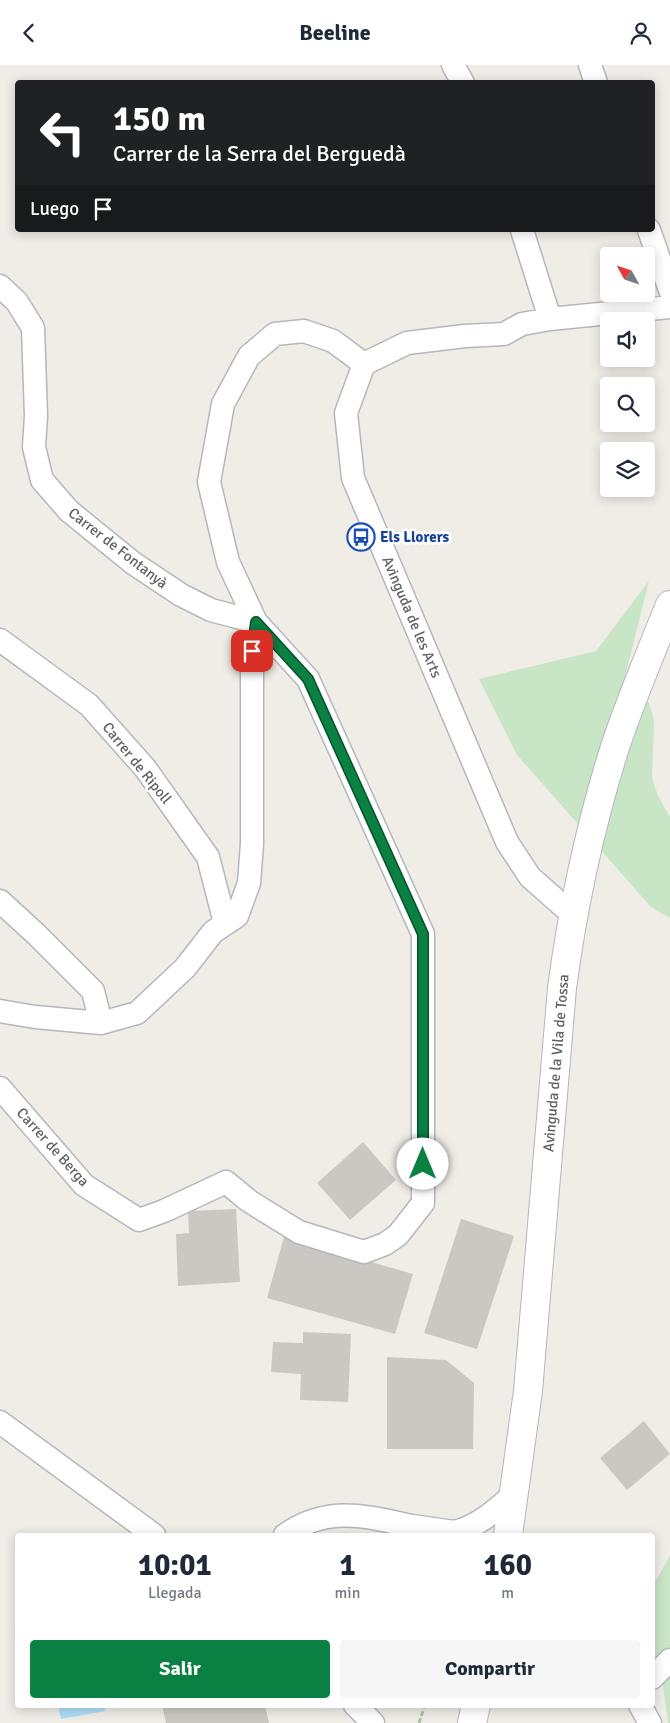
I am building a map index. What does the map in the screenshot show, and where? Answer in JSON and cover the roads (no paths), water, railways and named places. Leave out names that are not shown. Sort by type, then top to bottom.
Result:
[{"type":"main road","name":"Avinguda de la Vila de Tossa","points":[[508,1533],[528,1391],[562,988],[573,915],[595,816],[616,746],[670,605]]},
{"type":"main road","points":[[472,1723],[475,1708]]},
{"type":"street","points":[[453,65],[461,80]]},
{"type":"street","points":[[590,65],[595,80]]},
{"type":"street","points":[[523,232],[550,319]]},
{"type":"street","points":[[649,232],[670,290]]},
{"type":"street","name":"Carrer de Fontanyà","points":[[0,285],[17,302],[33,329],[36,416],[34,447],[42,481],[69,511],[133,563],[181,595],[211,610],[256,622]]},
{"type":"street","points":[[0,1011],[35,1017],[101,1023],[137,1013],[185,969],[213,932],[237,915],[249,883],[252,844],[252,651],[256,622],[228,562],[209,482],[223,404],[249,356],[275,335],[304,331],[333,341],[364,365],[407,343],[466,336],[504,334],[522,324],[550,319],[670,307]]},
{"type":"street","name":"Avinguda de les Arts","points":[[364,365],[346,413],[353,478],[507,842],[530,877],[573,915]]},
{"type":"street","name":"Carrer de Berga","points":[[0,1088],[84,1185],[139,1220],[164,1211],[226,1182],[249,1201],[298,1232],[364,1252],[385,1244],[398,1235],[423,1203],[423,934],[308,679],[256,622]]},
{"type":"street","name":"Carrer de Ripoll","points":[[0,640],[89,705],[145,768],[208,857],[225,923]]},
{"type":"street","points":[[0,901],[93,991],[101,1023]]},
{"type":"street","points":[[0,1422],[151,1533]]},
{"type":"street","points":[[289,1533],[310,1521],[328,1516],[347,1514],[457,1533],[486,1517],[514,1494]]},
{"type":"street","points":[[655,1675],[670,1660]]},
{"type":"street","points":[[642,1708],[650,1723]]},
{"type":"water","points":[[59,1708],[104,1708],[105,1711],[61,1719]]},
{"type":"place","name":"Els Llorers","points":[[361,537]]}]
